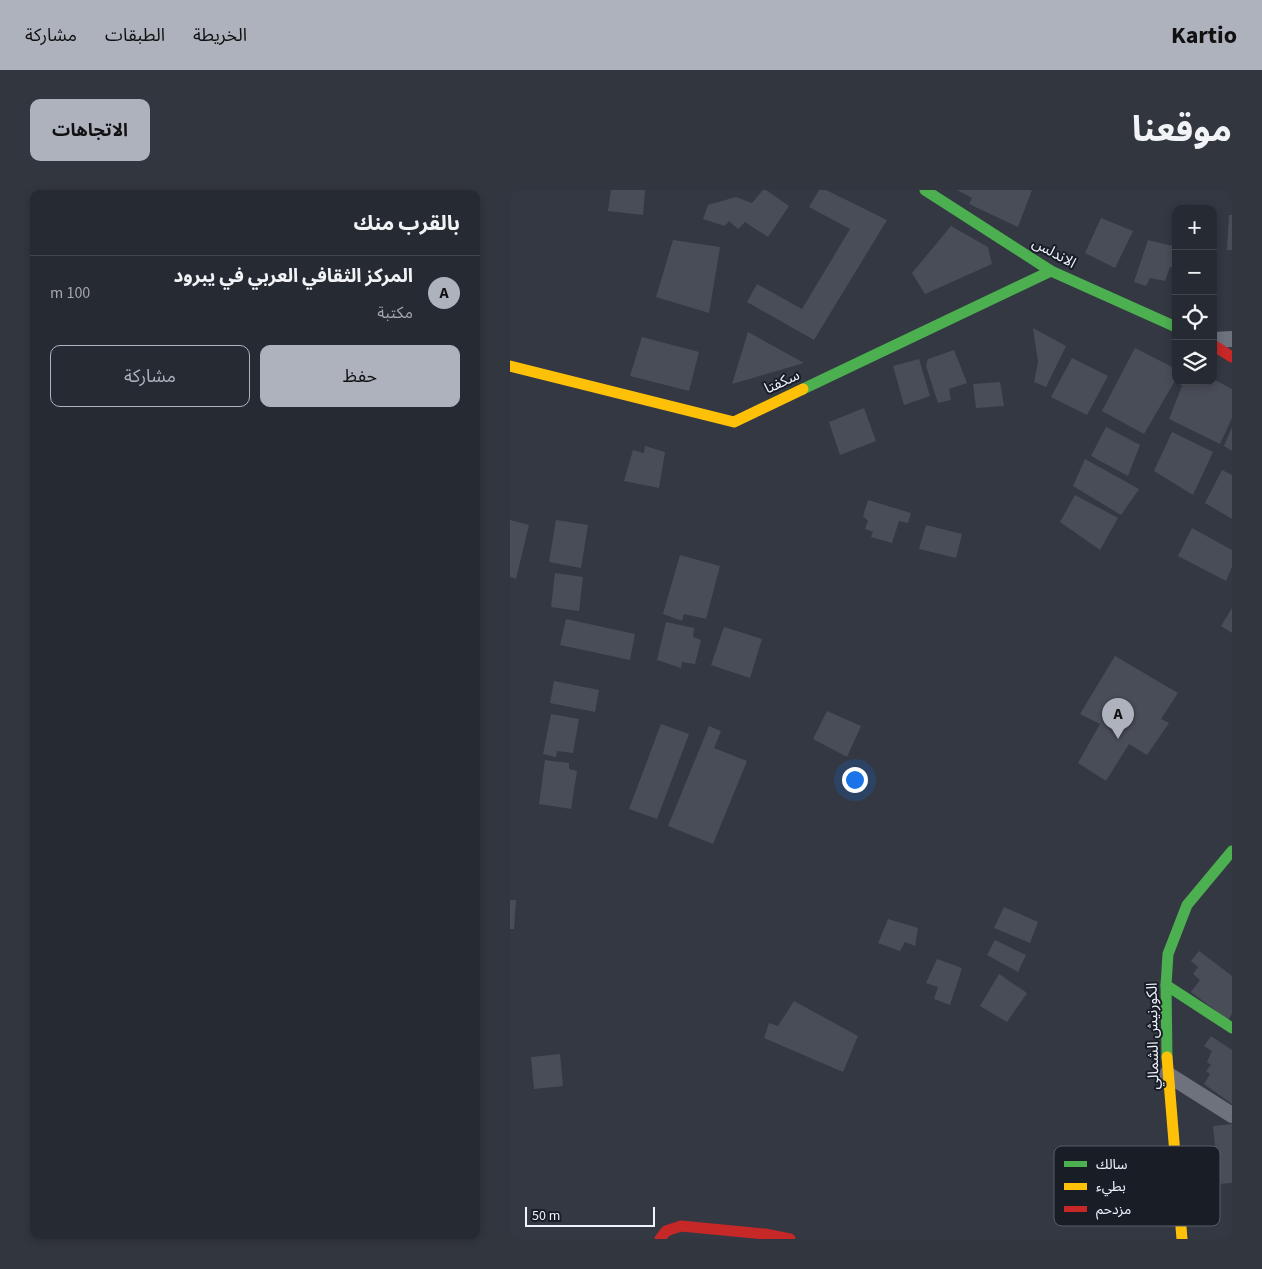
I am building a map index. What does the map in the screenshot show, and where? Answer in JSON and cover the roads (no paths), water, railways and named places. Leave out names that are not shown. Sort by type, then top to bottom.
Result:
[{"type":"street","name":"الاندلس","points":[[925,190],[1051,271],[1172,325]]},
{"type":"street","name":"سكفتا","points":[[510,366],[734,422],[1051,271]]},
{"type":"street","points":[[1217,340],[1232,338]]},
{"type":"street","points":[[1217,348],[1232,357]]},
{"type":"street","name":"الكورنيش الشمالي","points":[[1174,1146],[1168,1074],[1166,985],[1168,954],[1187,905],[1232,851]]},
{"type":"street","points":[[1166,985],[1232,1028]]},
{"type":"street","points":[[1168,1074],[1232,1115]]},
{"type":"street","points":[[660,1239],[662,1235],[671,1229],[682,1226],[765,1234],[790,1239]]},
{"type":"street","name":"الكورنيش الشمالي","points":[[1181,1226],[1182,1239]]},
{"type":"place","name":"المركز الثقافي العربي في يبرود","points":[[1118,739]]}]
